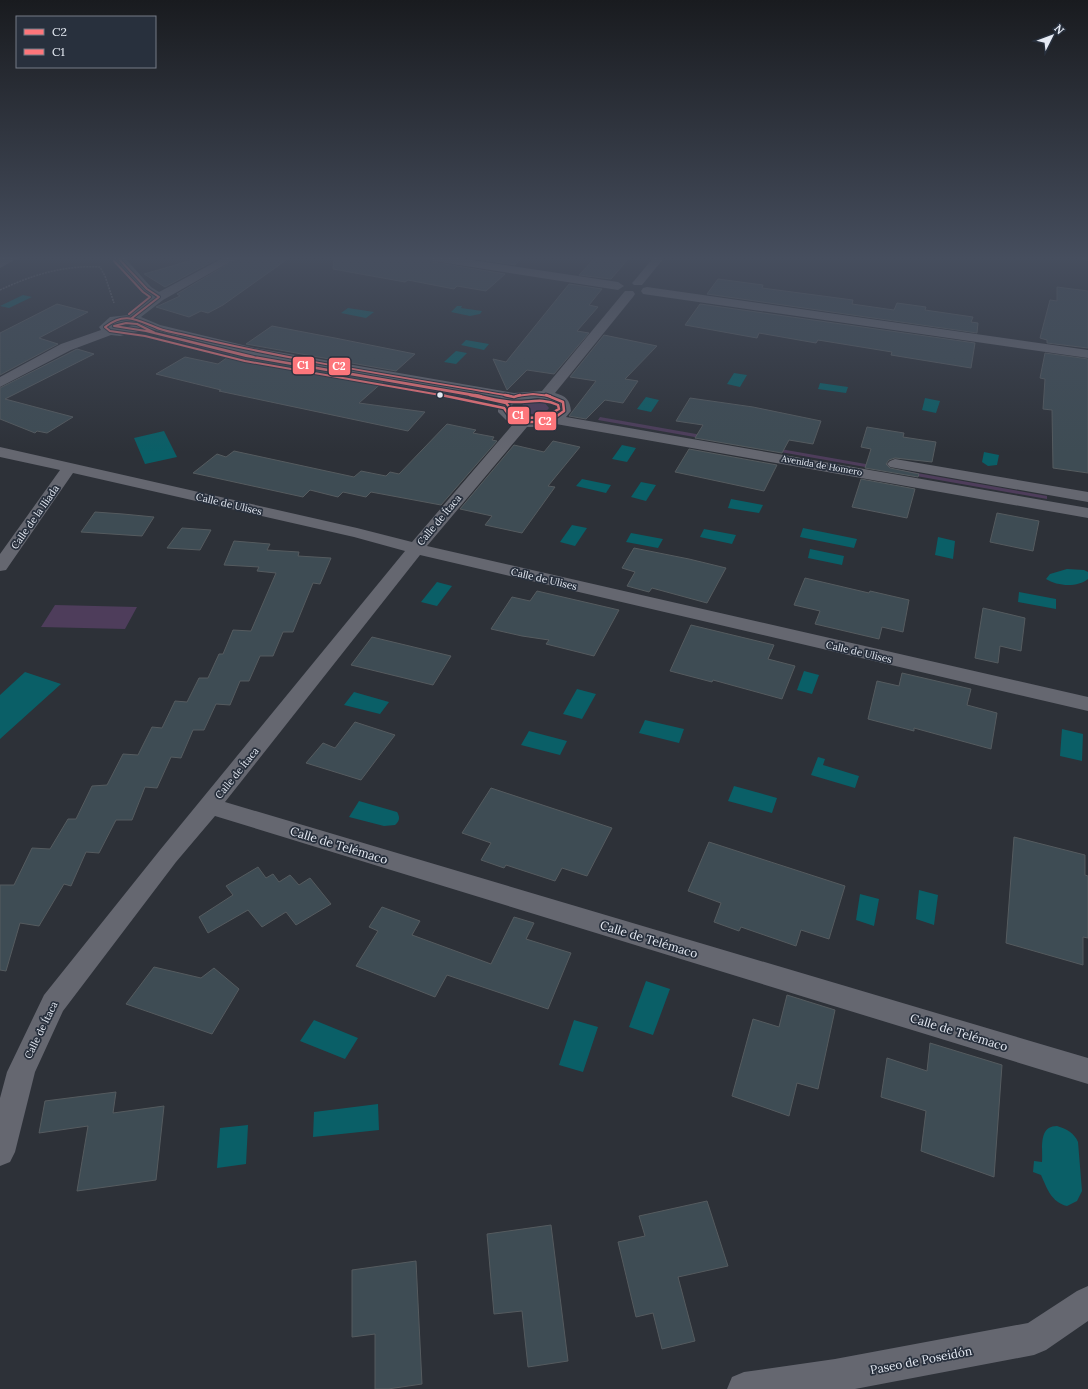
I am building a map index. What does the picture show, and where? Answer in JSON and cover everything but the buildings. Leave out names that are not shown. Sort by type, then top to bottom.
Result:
[{"type":"street","points":[[108,323],[105,327],[110,331]]},
{"type":"street","points":[[123,332],[136,328],[136,323]]},
{"type":"street","points":[[143,323],[156,328],[255,352],[514,397],[529,394],[546,395],[558,399],[565,406],[561,415],[555,419]]},
{"type":"street","points":[[546,395],[605,323]]},
{"type":"street","points":[[880,323],[1088,354]]},
{"type":"street","points":[[0,383],[66,347],[110,331],[123,332],[245,361],[504,408],[509,416],[523,422]]},
{"type":"street","points":[[504,408],[505,404],[514,397]]},
{"type":"street","name":"Avenida de Homero","points":[[565,406],[1088,497]]},
{"type":"street","name":"Avenida de Homero","points":[[523,422],[540,422],[555,419],[1088,513]]},
{"type":"street","name":"Calle de Ítaca","points":[[0,1152],[21,1072],[53,1003],[168,856],[210,806],[416,548],[523,422]]},
{"type":"street","name":"Calle de Ulises","points":[[0,452],[349,531],[460,560],[1088,704]]},
{"type":"street","name":"Calle de la Ilíada","points":[[0,566],[69,468]]},
{"type":"street","points":[[1088,500],[1086,507],[1088,513]]},
{"type":"street","name":"Calle de Telémaco","points":[[210,806],[1088,1071]]},
{"type":"street","name":"Paseo de Poseidón","points":[[744,1389],[835,1376],[1034,1338],[1088,1302]]},
{"type":"shaded area","points":[[162,334],[254,355],[478,394],[474,398],[249,360],[157,336]]},
{"type":"shaded area","points":[[531,401],[544,402],[549,408],[543,413],[539,414],[527,413],[521,408],[523,404]]},
{"type":"shaded area","points":[[600,417],[1047,496],[1047,499],[598,420]]},
{"type":"shaded area","points":[[55,605],[137,607],[125,629],[41,627]]},
{"type":"water","points":[[466,340],[489,344],[484,350],[461,345]]},
{"type":"water","points":[[456,351],[467,353],[456,364],[444,362]]},
{"type":"water","points":[[734,373],[747,375],[740,387],[727,384]]},
{"type":"water","points":[[820,383],[848,387],[846,393],[818,389]]},
{"type":"water","points":[[646,397],[659,400],[651,412],[637,409]]},
{"type":"water","points":[[925,398],[940,401],[936,413],[922,410]]},
{"type":"water","points":[[164,431],[177,457],[145,464],[134,438]]},
{"type":"water","points":[[622,445],[636,448],[627,462],[612,459]]},
{"type":"water","points":[[984,452],[999,455],[997,465],[988,466],[982,462]]},
{"type":"water","points":[[582,479],[611,485],[606,493],[576,486]]},
{"type":"water","points":[[641,482],[656,485],[646,501],[631,497]]},
{"type":"water","points":[[731,499],[763,505],[759,513],[728,508]]},
{"type":"water","points":[[572,525],[587,528],[575,546],[560,542]]},
{"type":"water","points":[[803,528],[857,539],[854,548],[800,537]]},
{"type":"water","points":[[704,529],[736,535],[732,544],[700,537]]},
{"type":"water","points":[[631,533],[663,539],[658,548],[626,542]]},
{"type":"water","points":[[938,537],[955,541],[953,559],[935,555]]},
{"type":"water","points":[[810,549],[844,556],[842,565],[808,558]]},
{"type":"water","points":[[1067,569],[1084,570],[1088,572],[1088,579],[1078,584],[1067,585],[1046,579],[1050,574]]},
{"type":"water","points":[[437,582],[452,586],[437,606],[421,602]]},
{"type":"water","points":[[1019,592],[1056,599],[1056,609],[1018,602]]},
{"type":"water","points":[[804,671],[819,675],[812,694],[797,690]]},
{"type":"water","points":[[25,672],[61,684],[0,739],[0,695]]},
{"type":"water","points":[[577,689],[596,694],[582,719],[563,714]]},
{"type":"water","points":[[354,692],[389,702],[380,714],[344,705]]},
{"type":"water","points":[[645,720],[684,729],[679,743],[639,733]]},
{"type":"water","points":[[1062,729],[1083,734],[1082,761],[1060,756]]},
{"type":"water","points":[[529,731],[567,741],[560,755],[521,745]]},
{"type":"water","points":[[818,757],[825,759],[823,765],[859,776],[855,788],[811,775]]},
{"type":"water","points":[[734,786],[777,798],[772,813],[728,801]]},
{"type":"water","points":[[359,801],[397,812],[399,817],[398,822],[395,825],[384,826],[349,817]]},
{"type":"water","points":[[919,890],[938,895],[934,925],[916,919]]},
{"type":"water","points":[[860,894],[879,899],[874,926],[856,920]]},
{"type":"water","points":[[646,981],[670,989],[653,1035],[629,1027]]},
{"type":"water","points":[[314,1020],[358,1038],[345,1059],[300,1041]]},
{"type":"water","points":[[574,1020],[598,1027],[583,1072],[559,1065]]},
{"type":"water","points":[[378,1104],[379,1130],[313,1137],[314,1112]]},
{"type":"water","points":[[248,1125],[246,1164],[217,1168],[220,1128]]},
{"type":"water","points":[[1057,1126],[1070,1132],[1078,1142],[1082,1191],[1077,1201],[1067,1206],[1053,1198],[1041,1175],[1033,1172],[1034,1161],[1042,1162],[1042,1145],[1044,1134],[1051,1127]]},
{"type":"transit line","name":"C2","points":[[110,323],[105,327],[110,331],[145,336],[245,361],[478,402],[504,408],[509,415],[524,422],[532,423],[549,420],[564,411],[563,402],[545,395],[527,394],[514,397],[255,352],[156,328],[146,323]]},
{"type":"transit line","name":"C1","points":[[126,323],[137,324],[155,333],[254,357],[513,402],[536,399],[547,400],[558,405],[559,409],[544,417],[527,418],[515,414],[506,403],[246,356],[146,331],[114,326],[126,323]]}]
